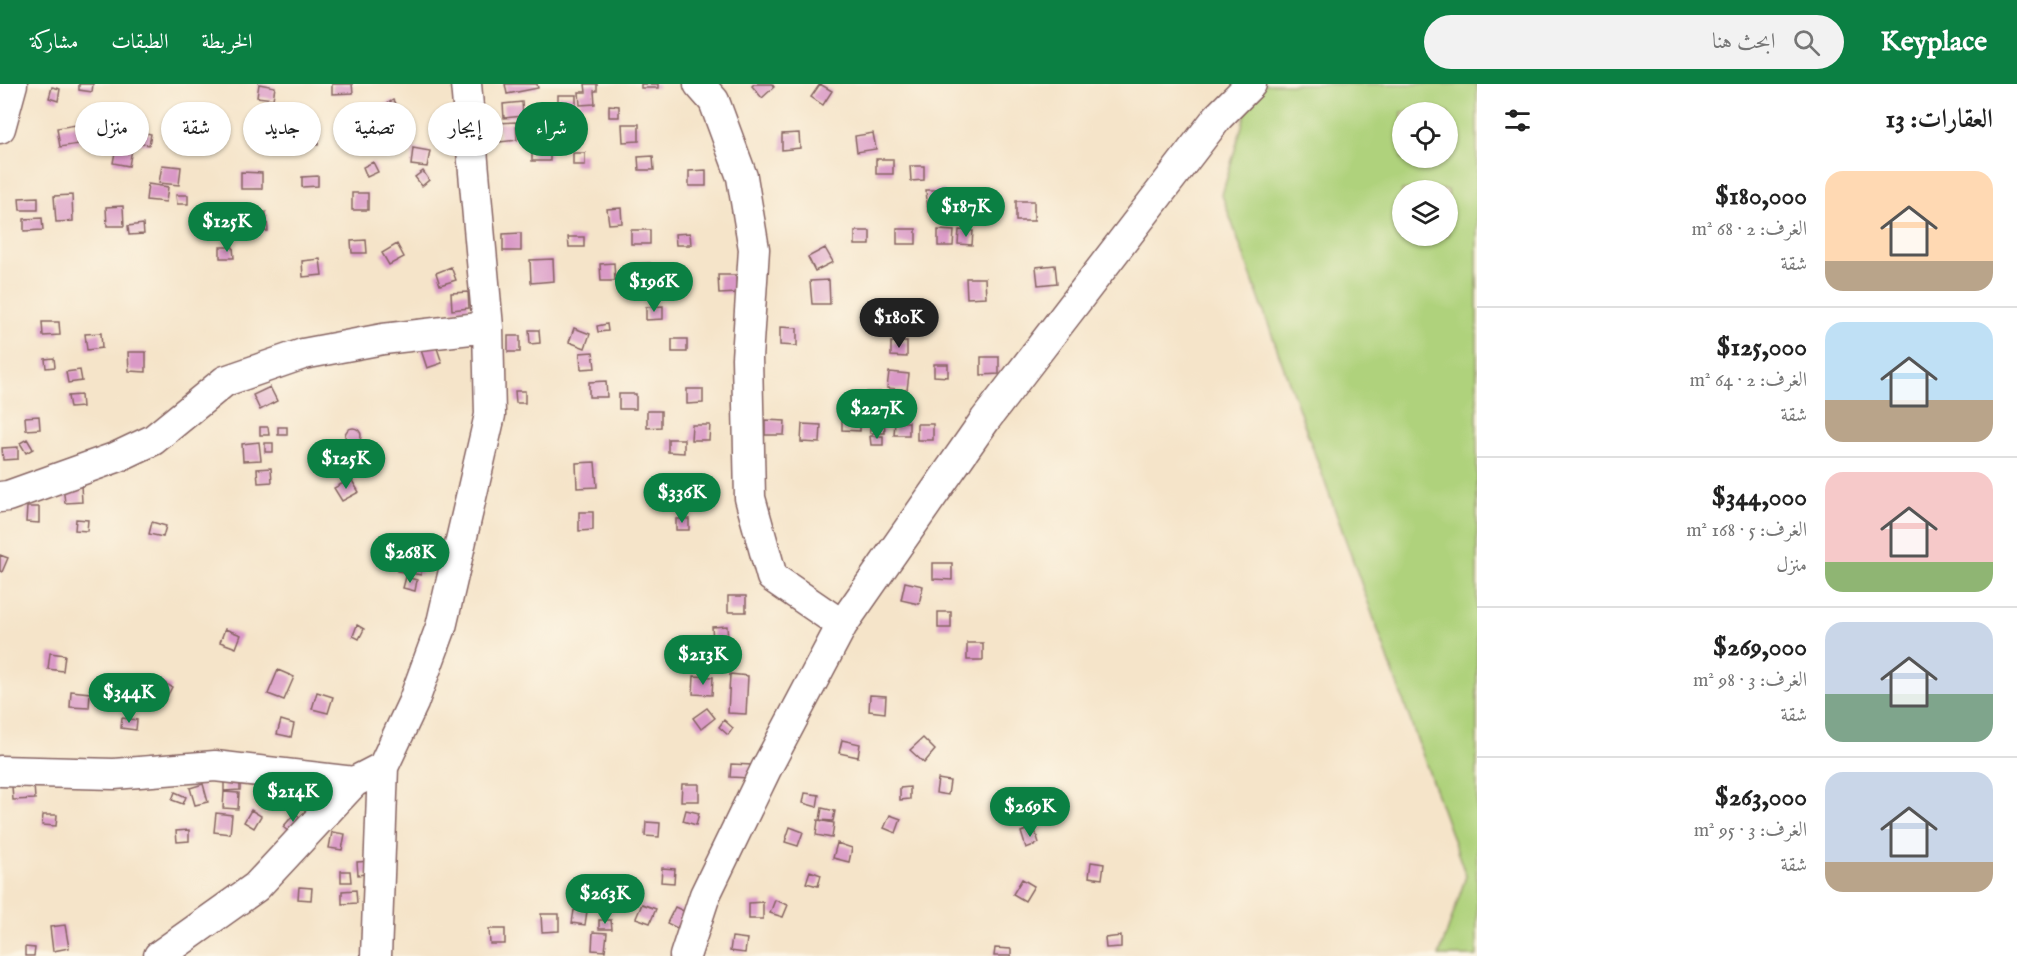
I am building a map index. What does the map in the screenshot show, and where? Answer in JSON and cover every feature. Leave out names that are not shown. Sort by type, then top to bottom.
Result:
[{"type":"street","points":[[0,128],[12,84]]},
{"type":"street","points":[[376,956],[383,766],[413,703],[441,627],[490,415],[488,327],[466,84]]},
{"type":"street","points":[[699,84],[714,100],[742,177],[754,249],[747,358],[750,498],[772,577],[842,625]]},
{"type":"street","points":[[685,956],[705,895],[766,769],[842,625],[985,420],[1218,117],[1251,84]]},
{"type":"street","points":[[0,497],[117,457],[153,440],[225,381],[303,354],[383,339],[488,327]]},
{"type":"street","points":[[0,771],[114,774],[215,766],[354,782]]},
{"type":"street","points":[[159,956],[256,887],[354,782],[383,766]]},
{"type":"green space","points":[[1254,84],[1477,84],[1477,956],[1439,956],[1466,876],[1222,195]]},
{"type":"building","points":[[79,84],[93,84],[92,92],[79,90]]},
{"type":"building","points":[[259,84],[275,87],[273,99],[257,97]]},
{"type":"building","points":[[332,84],[352,84],[353,93],[332,94]]},
{"type":"building","points":[[505,84],[537,84],[538,88],[507,94]]},
{"type":"building","points":[[585,84],[597,84],[597,91],[594,91],[595,104],[580,102],[579,92],[586,92]]},
{"type":"building","points":[[641,84],[658,84],[658,88],[641,88]]},
{"type":"building","points":[[772,84],[774,87],[762,98],[752,86]]},
{"type":"building","points":[[820,84],[832,91],[823,105],[811,97]]},
{"type":"building","points":[[52,87],[60,89],[58,101],[49,98]]},
{"type":"building","points":[[558,95],[576,95],[576,102],[558,102]]},
{"type":"building","points":[[515,103],[515,117],[504,118],[503,104]]},
{"type":"building","points":[[609,105],[619,106],[619,117],[609,117]]},
{"type":"building","points":[[515,122],[515,140],[503,142],[503,123]]},
{"type":"building","points":[[622,124],[639,124],[639,141],[623,142]]},
{"type":"building","points":[[75,125],[75,145],[60,147],[57,128]]},
{"type":"building","points":[[799,133],[800,148],[782,150],[782,134]]},
{"type":"building","points":[[873,133],[876,149],[857,152],[855,136]]},
{"type":"building","points":[[416,149],[428,151],[427,167],[411,165],[412,156],[416,156]]},
{"type":"building","points":[[114,156],[131,156],[129,166],[113,163]]},
{"type":"building","points":[[532,156],[550,156],[550,161],[532,161]]},
{"type":"building","points":[[573,156],[585,156],[585,165],[573,165]]},
{"type":"building","points":[[653,156],[654,170],[639,170],[638,157]]},
{"type":"building","points":[[876,159],[893,159],[893,174],[876,174]]},
{"type":"building","points":[[373,162],[378,172],[367,177],[363,167]]},
{"type":"building","points":[[162,165],[181,167],[179,185],[159,183]]},
{"type":"building","points":[[910,166],[924,166],[924,180],[911,181]]},
{"type":"building","points":[[706,170],[706,186],[689,186],[689,171]]},
{"type":"building","points":[[423,171],[429,180],[422,186],[415,177]]},
{"type":"building","points":[[241,172],[262,173],[262,189],[241,189]]},
{"type":"building","points":[[318,176],[318,186],[302,187],[302,177]]},
{"type":"building","points":[[148,184],[168,187],[166,202],[146,200]]},
{"type":"building","points":[[926,190],[944,190],[946,211],[928,212]]},
{"type":"building","points":[[352,193],[368,193],[368,210],[352,210]]},
{"type":"building","points":[[72,195],[73,221],[56,222],[54,196]]},
{"type":"building","points":[[176,195],[188,195],[188,204],[177,204]]},
{"type":"building","points":[[38,197],[38,210],[20,210],[19,198]]},
{"type":"building","points":[[1016,201],[1034,201],[1034,221],[1016,221]]},
{"type":"building","points":[[123,206],[124,226],[107,226],[106,207]]},
{"type":"building","points":[[621,208],[622,223],[609,224],[607,209]]},
{"type":"building","points":[[266,212],[268,231],[250,232],[248,214]]},
{"type":"building","points":[[42,218],[43,230],[24,231],[24,219]]},
{"type":"building","points":[[143,224],[144,234],[129,235],[128,226]]},
{"type":"building","points":[[897,229],[916,229],[916,244],[897,244]]},
{"type":"building","points":[[631,230],[650,230],[650,244],[631,244]]},
{"type":"building","points":[[938,230],[954,231],[953,246],[938,246]]},
{"type":"building","points":[[959,230],[973,231],[972,245],[958,244]]},
{"type":"building","points":[[855,231],[870,231],[870,245],[855,245]]},
{"type":"building","points":[[521,233],[521,251],[503,251],[503,234]]},
{"type":"building","points":[[690,233],[691,245],[676,245],[675,234]]},
{"type":"building","points":[[568,237],[584,237],[584,247],[569,247]]},
{"type":"building","points":[[366,240],[367,253],[352,253],[351,241]]},
{"type":"building","points":[[397,244],[404,257],[389,265],[382,253]]},
{"type":"building","points":[[220,247],[233,247],[234,258],[220,258]]},
{"type":"building","points":[[825,248],[833,262],[815,271],[808,257]]},
{"type":"building","points":[[320,259],[322,275],[303,277],[302,261]]},
{"type":"building","points":[[553,259],[554,281],[531,283],[530,260]]},
{"type":"building","points":[[614,263],[615,281],[601,281],[600,264]]},
{"type":"building","points":[[650,263],[651,280],[633,281],[633,264]]},
{"type":"building","points":[[1055,265],[1057,283],[1038,285],[1036,267]]},
{"type":"building","points":[[451,267],[456,280],[440,285],[436,273]]},
{"type":"building","points":[[718,275],[736,275],[737,293],[719,294]]},
{"type":"building","points":[[966,278],[985,278],[986,297],[967,298]]},
{"type":"building","points":[[829,280],[830,304],[812,304],[810,281]]},
{"type":"building","points":[[468,292],[469,308],[452,310],[451,293]]},
{"type":"building","points":[[663,306],[663,319],[646,320],[646,307]]},
{"type":"building","points":[[42,322],[59,322],[60,335],[43,336]]},
{"type":"building","points":[[607,324],[608,331],[598,332],[597,326]]},
{"type":"building","points":[[780,327],[797,328],[797,346],[780,345]]},
{"type":"building","points":[[574,328],[590,334],[585,348],[569,342]]},
{"type":"building","points":[[529,330],[539,330],[540,343],[530,344]]},
{"type":"building","points":[[101,333],[102,348],[87,350],[85,334]]},
{"type":"building","points":[[508,336],[520,336],[520,352],[508,352]]},
{"type":"building","points":[[672,339],[687,339],[687,352],[672,352]]},
{"type":"building","points":[[435,342],[442,363],[427,368],[420,347]]},
{"type":"building","points":[[891,342],[907,342],[907,357],[891,356]]},
{"type":"building","points":[[128,352],[146,352],[146,372],[129,371]]},
{"type":"building","points":[[593,352],[595,368],[581,369],[580,353]]},
{"type":"building","points":[[981,357],[999,357],[999,374],[981,375]]},
{"type":"building","points":[[54,358],[55,367],[46,368],[45,359]]},
{"type":"building","points":[[934,364],[948,364],[948,377],[934,376]]},
{"type":"building","points":[[80,370],[82,381],[68,383],[66,372]]},
{"type":"building","points":[[889,372],[909,374],[907,390],[887,388]]},
{"type":"building","points":[[606,381],[607,397],[589,397],[589,382]]},
{"type":"building","points":[[270,387],[277,401],[260,410],[253,395]]},
{"type":"building","points":[[687,389],[703,389],[703,403],[687,404]]},
{"type":"building","points":[[515,391],[525,391],[525,403],[516,403]]},
{"type":"building","points":[[867,392],[882,392],[882,405],[867,405]]},
{"type":"building","points":[[619,394],[636,394],[636,409],[619,409]]},
{"type":"building","points":[[81,395],[82,407],[70,408],[68,396]]},
{"type":"building","points":[[647,411],[661,411],[661,427],[647,428]]},
{"type":"building","points":[[39,416],[40,429],[26,430],[25,417]]},
{"type":"building","points":[[842,416],[860,417],[860,431],[842,430]]},
{"type":"building","points":[[765,420],[785,421],[784,435],[765,435]]},
{"type":"building","points":[[870,420],[884,420],[885,433],[870,433]]},
{"type":"building","points":[[895,422],[909,422],[909,435],[894,435]]},
{"type":"building","points":[[802,424],[821,425],[820,443],[801,442]]},
{"type":"building","points":[[917,424],[933,424],[933,440],[917,440]]},
{"type":"building","points":[[692,425],[710,425],[709,440],[691,440]]},
{"type":"building","points":[[260,427],[268,427],[269,435],[260,435]]},
{"type":"building","points":[[278,427],[287,427],[287,435],[278,435]]},
{"type":"building","points":[[350,428],[356,428],[361,436],[359,442],[350,444],[345,439],[345,433]]},
{"type":"building","points":[[870,436],[883,436],[883,445],[871,445]]},
{"type":"building","points":[[27,439],[33,449],[26,453],[20,443]]},
{"type":"building","points":[[668,439],[684,439],[684,453],[668,452]]},
{"type":"building","points":[[259,442],[261,460],[243,461],[242,444]]},
{"type":"building","points":[[265,443],[273,443],[273,452],[265,452]]},
{"type":"building","points":[[18,447],[18,459],[3,460],[2,448]]},
{"type":"building","points":[[352,459],[353,474],[337,475],[336,460]]},
{"type":"building","points":[[595,462],[597,487],[577,488],[576,463]]},
{"type":"building","points":[[271,468],[272,482],[258,483],[257,469]]},
{"type":"building","points":[[351,479],[359,492],[342,501],[334,488]]},
{"type":"building","points":[[81,485],[82,502],[65,503],[63,486]]},
{"type":"building","points":[[27,507],[39,507],[39,523],[26,522]]},
{"type":"building","points":[[579,512],[593,512],[593,530],[579,531]]},
{"type":"building","points":[[76,519],[88,520],[87,531],[75,530]]},
{"type":"building","points":[[676,519],[689,519],[689,530],[676,530]]},
{"type":"building","points":[[152,522],[166,526],[163,537],[149,534]]},
{"type":"building","points":[[0,555],[8,558],[2,572],[0,571]]},
{"type":"building","points":[[400,555],[423,558],[421,575],[397,571]]},
{"type":"building","points":[[933,563],[952,563],[952,580],[933,579]]},
{"type":"building","points":[[406,577],[417,580],[415,591],[403,588]]},
{"type":"building","points":[[905,582],[923,586],[919,604],[901,600]]},
{"type":"building","points":[[728,596],[746,596],[746,612],[728,612]]},
{"type":"building","points":[[938,612],[951,612],[951,628],[938,628]]},
{"type":"building","points":[[357,625],[364,629],[359,639],[353,636]]},
{"type":"building","points":[[727,626],[728,640],[713,640],[712,627]]},
{"type":"building","points":[[225,629],[241,635],[236,648],[220,642]]},
{"type":"building","points":[[967,643],[983,643],[983,660],[967,660]]},
{"type":"building","points":[[50,653],[65,655],[63,671],[48,669]]},
{"type":"building","points":[[278,670],[294,677],[284,700],[268,694]]},
{"type":"building","points":[[730,674],[748,676],[746,714],[728,713]]},
{"type":"building","points":[[694,676],[713,677],[712,695],[693,694]]},
{"type":"building","points":[[157,679],[172,687],[164,702],[149,694]]},
{"type":"building","points":[[71,691],[90,693],[89,708],[70,707]]},
{"type":"building","points":[[317,692],[333,697],[328,713],[312,709]]},
{"type":"building","points":[[870,695],[886,696],[885,713],[869,711]]},
{"type":"building","points":[[707,708],[715,718],[701,729],[693,718]]},
{"type":"building","points":[[122,718],[137,720],[136,730],[121,728]]},
{"type":"building","points":[[281,720],[294,724],[291,737],[277,734]]},
{"type":"building","points":[[724,720],[733,728],[728,735],[719,727]]},
{"type":"building","points":[[923,738],[935,750],[924,763],[910,750]]},
{"type":"building","points":[[842,740],[860,744],[858,757],[839,753]]},
{"type":"building","points":[[731,764],[752,765],[750,778],[730,777]]},
{"type":"building","points":[[224,777],[240,777],[240,790],[224,791]]},
{"type":"building","points":[[938,779],[950,781],[948,795],[936,793]]},
{"type":"building","points":[[34,784],[35,799],[13,800],[12,786]]},
{"type":"building","points":[[203,784],[208,802],[195,805],[190,788]]},
{"type":"building","points":[[682,784],[699,784],[699,801],[681,801]]},
{"type":"building","points":[[910,787],[910,799],[900,800],[900,788]]},
{"type":"building","points":[[175,792],[186,797],[183,804],[172,800]]},
{"type":"building","points":[[224,792],[239,793],[238,809],[223,808]]},
{"type":"building","points":[[805,793],[819,795],[817,807],[803,803]]},
{"type":"building","points":[[822,808],[835,811],[833,821],[820,820]]},
{"type":"building","points":[[251,810],[261,816],[254,828],[244,822]]},
{"type":"building","points":[[686,810],[699,813],[696,825],[683,821]]},
{"type":"building","points":[[216,813],[232,815],[230,834],[214,832]]},
{"type":"building","points":[[295,813],[303,820],[291,834],[283,827]]},
{"type":"building","points":[[43,815],[57,815],[56,826],[42,825]]},
{"type":"building","points":[[890,815],[901,819],[896,833],[884,828]]},
{"type":"building","points":[[818,820],[834,823],[832,838],[816,835]]},
{"type":"building","points":[[646,822],[660,823],[659,837],[645,836]]},
{"type":"building","points":[[790,827],[803,832],[798,846],[785,842]]},
{"type":"building","points":[[1034,827],[1039,843],[1026,848],[1021,832]]},
{"type":"building","points":[[189,830],[189,841],[177,842],[176,831]]},
{"type":"building","points":[[332,832],[345,834],[342,850],[329,848]]},
{"type":"building","points":[[837,843],[852,848],[849,862],[833,858]]},
{"type":"building","points":[[371,861],[372,873],[358,875],[357,862]]},
{"type":"building","points":[[1091,862],[1104,864],[1102,879],[1089,877]]},
{"type":"building","points":[[662,868],[675,869],[674,883],[661,882]]},
{"type":"building","points":[[341,871],[350,871],[351,882],[341,882]]},
{"type":"building","points":[[810,871],[821,875],[818,886],[806,883]]},
{"type":"building","points":[[1022,879],[1034,886],[1025,901],[1013,894]]},
{"type":"building","points":[[299,887],[312,888],[311,900],[298,899]]},
{"type":"building","points":[[356,890],[357,903],[342,904],[342,891]]},
{"type":"building","points":[[775,900],[788,905],[783,917],[770,913]]},
{"type":"building","points":[[763,902],[763,919],[749,919],[749,903]]},
{"type":"building","points":[[642,904],[656,909],[650,923],[636,918]]},
{"type":"building","points":[[675,907],[686,912],[677,928],[667,923]]},
{"type":"building","points":[[574,910],[587,911],[585,925],[572,923]]},
{"type":"building","points":[[541,914],[559,914],[559,931],[542,932]]},
{"type":"building","points":[[599,920],[611,920],[612,929],[599,929]]},
{"type":"building","points":[[65,925],[69,948],[53,951],[50,927]]},
{"type":"building","points":[[489,929],[505,929],[505,944],[490,944]]},
{"type":"building","points":[[593,932],[607,933],[605,951],[592,950]]},
{"type":"building","points":[[1121,936],[1121,947],[1106,948],[1105,938]]},
{"type":"building","points":[[732,937],[747,939],[745,953],[730,951]]},
{"type":"building","points":[[25,947],[35,948],[34,956],[25,956]]},
{"type":"building","points":[[995,948],[1011,949],[1011,956],[994,956]]}]
